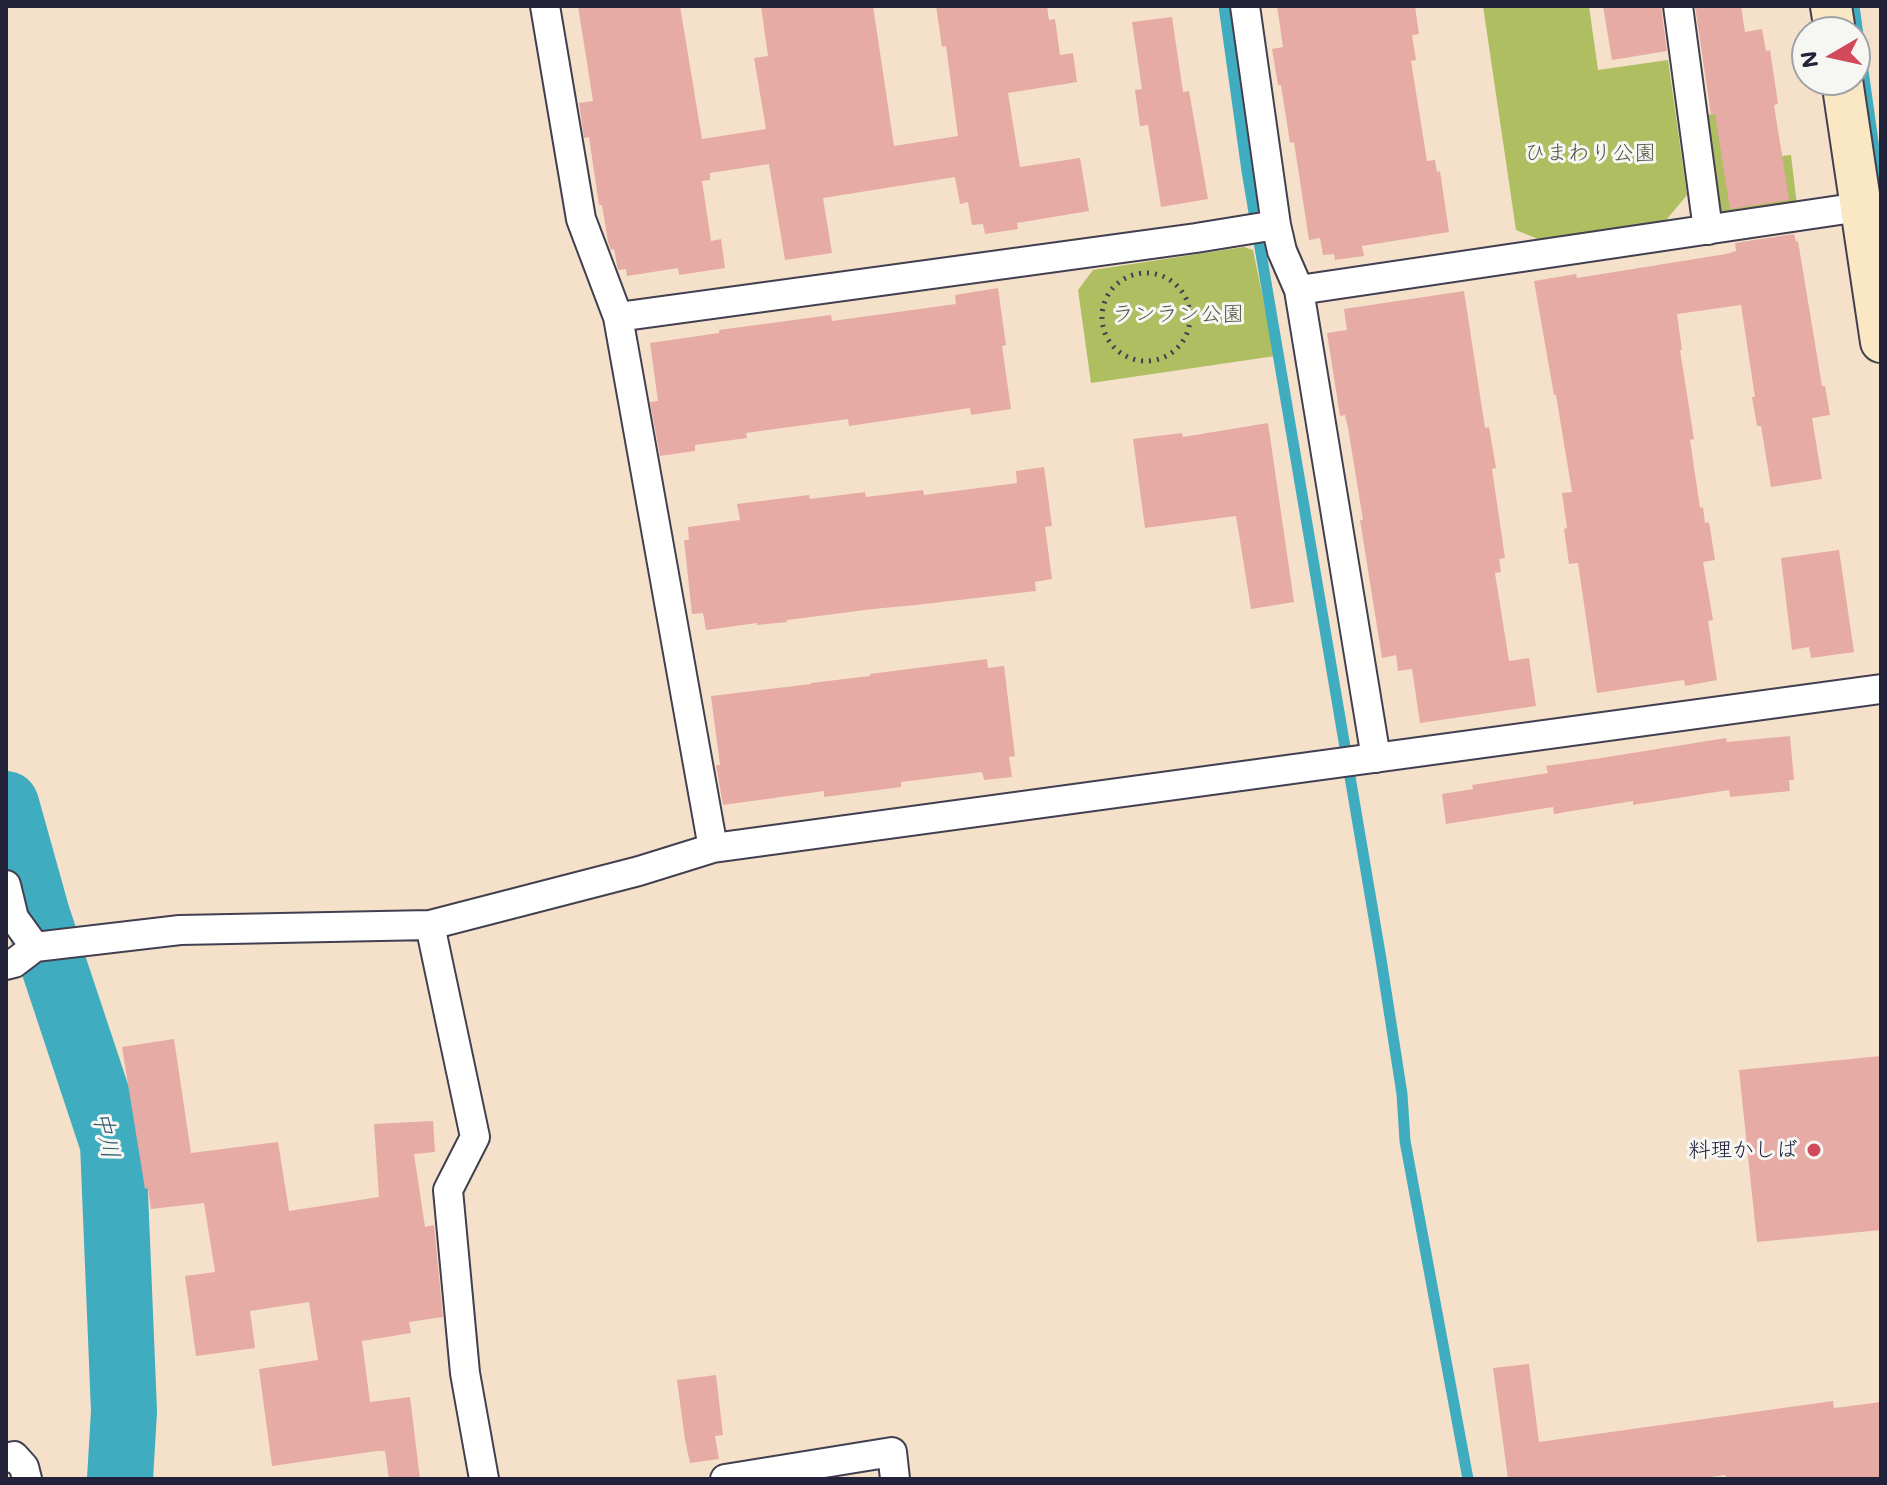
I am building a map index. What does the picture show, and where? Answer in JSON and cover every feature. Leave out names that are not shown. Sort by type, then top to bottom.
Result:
[{"type":"street","points":[[545,6],[581,219],[618,317],[713,848]]},
{"type":"street","points":[[1245,6],[1259,228],[1282,251],[1299,290],[1354,761]]},
{"type":"street","points":[[1678,6],[1708,230]]},
{"type":"street","points":[[1844,96],[1881,342]]},
{"type":"street","points":[[1299,290],[1860,207]]},
{"type":"street","points":[[618,317],[1259,228]]},
{"type":"street","points":[[6,965],[14,963],[35,947],[180,930],[430,925],[639,871],[713,848],[1881,689]]},
{"type":"street","points":[[6,885],[14,918],[35,947]]},
{"type":"street","points":[[430,925],[475,1137],[448,1190],[465,1373],[484,1479]]},
{"type":"street","points":[[725,1479],[892,1452],[895,1479]]},
{"type":"street","points":[[6,1458],[14,1456],[24,1467],[27,1479]]},
{"type":"path","points":[[1139,273],[1156,274],[1172,281],[1184,293],[1190,310],[1190,327],[1183,343],[1170,355],[1154,361],[1136,361],[1121,354],[1109,341],[1102,324],[1103,307],[1110,291],[1123,279],[1139,273]]},
{"type":"green space","name":"ひまわり公園","points":[[1483,6],[1589,6],[1598,70],[1668,60],[1687,195],[1662,225],[1548,243],[1516,230]]},
{"type":"green space","points":[[1772,106],[1782,156],[1791,155],[1798,214],[1718,220],[1706,115]]},
{"type":"green space","name":"ランラン公園","points":[[1244,247],[1253,250],[1275,356],[1091,383],[1078,290],[1093,270]]},
{"type":"building","points":[[578,6],[680,6],[702,139],[766,129],[754,58],[768,56],[761,6],[873,6],[894,146],[958,136],[946,46],[942,47],[936,6],[1047,6],[1049,20],[1055,19],[1060,55],[1073,53],[1077,82],[1008,93],[1020,167],[1080,158],[1089,211],[1017,223],[1018,229],[985,234],[983,224],[972,225],[968,202],[960,204],[955,177],[823,198],[832,253],[785,260],[769,164],[710,173],[710,180],[702,181],[711,241],[721,239],[725,268],[679,275],[678,268],[627,276],[626,269],[618,270],[614,249],[611,250],[608,242],[589,137],[584,138],[579,103],[593,101]]},
{"type":"building","points":[[1277,6],[1415,6],[1419,34],[1412,35],[1416,60],[1411,61],[1427,161],[1435,160],[1437,172],[1440,171],[1449,232],[1362,246],[1364,256],[1335,260],[1334,254],[1323,255],[1320,238],[1309,240],[1294,142],[1290,143],[1272,49],[1283,47]]},
{"type":"building","points":[[1603,6],[1661,6],[1667,51],[1612,60]]},
{"type":"building","points":[[1695,6],[1741,6],[1745,32],[1762,29],[1766,51],[1770,50],[1778,104],[1774,105],[1789,200],[1730,209],[1715,114],[1711,115]]},
{"type":"building","points":[[1172,17],[1183,92],[1189,91],[1208,199],[1161,207],[1148,125],[1140,126],[1135,90],[1142,89],[1132,22]]},
{"type":"building","points":[[1794,234],[1798,241],[1822,386],[1825,386],[1830,415],[1812,418],[1822,479],[1771,487],[1761,426],[1757,426],[1752,397],[1755,397],[1741,305],[1677,314],[1700,508],[1703,507],[1705,523],[1709,522],[1715,560],[1703,562],[1713,620],[1708,621],[1717,680],[1685,686],[1684,680],[1597,693],[1578,563],[1569,564],[1562,493],[1572,492],[1534,281],[1576,274],[1577,278],[1726,254],[1736,251],[1735,243]]},
{"type":"building","points":[[998,288],[1011,409],[971,415],[970,408],[849,426],[848,419],[746,433],[747,438],[695,445],[695,451],[660,456],[650,402],[658,401],[650,343],[831,315],[832,321],[956,304],[955,295]]},
{"type":"building","points":[[1464,291],[1485,428],[1489,427],[1496,468],[1492,469],[1505,558],[1499,559],[1501,572],[1495,573],[1509,661],[1529,658],[1536,706],[1420,723],[1412,669],[1398,671],[1396,655],[1382,658],[1348,428],[1345,415],[1340,416],[1327,333],[1347,330],[1344,309]]},
{"type":"building","points":[[1268,423],[1294,602],[1251,609],[1236,516],[1145,528],[1133,439],[1182,433],[1183,437]]},
{"type":"building","points":[[1044,467],[1052,526],[1045,527],[1052,579],[1035,582],[1036,591],[706,630],[703,613],[692,614],[684,540],[689,540],[688,527],[740,520],[737,504],[865,492],[866,497],[923,490],[924,495],[1017,483],[1016,471]]},
{"type":"building","points":[[1839,550],[1854,652],[1811,658],[1809,647],[1792,650],[1781,558]]},
{"type":"building","points":[[987,659],[988,668],[1004,666],[1015,756],[1009,757],[1012,777],[984,780],[982,772],[901,782],[901,787],[824,797],[824,791],[723,805],[716,765],[720,765],[711,696]]},
{"type":"building","points":[[1790,736],[1794,780],[1789,780],[1790,791],[1730,797],[1729,790],[1554,814],[1553,807],[1446,824],[1442,794],[1473,789],[1472,785],[1548,773],[1546,766],[1726,738],[1727,742]]},
{"type":"building","points":[[174,1039],[191,1153],[278,1142],[289,1211],[379,1197],[374,1124],[433,1121],[435,1152],[414,1154],[425,1227],[434,1225],[443,1317],[409,1322],[411,1333],[362,1341],[370,1402],[410,1397],[420,1479],[389,1479],[385,1451],[272,1466],[259,1369],[318,1360],[309,1302],[250,1311],[255,1348],[196,1356],[185,1276],[215,1272],[204,1203],[151,1209],[122,1047]]},
{"type":"building","name":"料理かしば","points":[[1881,1056],[1881,1230],[1757,1242],[1739,1070]]},
{"type":"building","points":[[1529,1364],[1539,1442],[1833,1401],[1834,1408],[1881,1402],[1881,1479],[1726,1479],[1725,1475],[1697,1479],[1508,1479],[1493,1368]]},
{"type":"building","points":[[716,1375],[723,1435],[715,1436],[719,1459],[690,1463],[677,1380]]},
{"type":"waterway","points":[[1224,6],[1247,171],[1381,959],[1402,1094],[1405,1141],[1468,1479]]},
{"type":"waterway","points":[[1854,6],[1881,199]]},
{"type":"waterway","name":"中川","points":[[6,804],[37,915],[113,1144],[124,1411],[120,1479]]},
{"type":"place","name":"料理かしば","points":[[1814,1150]]}]
